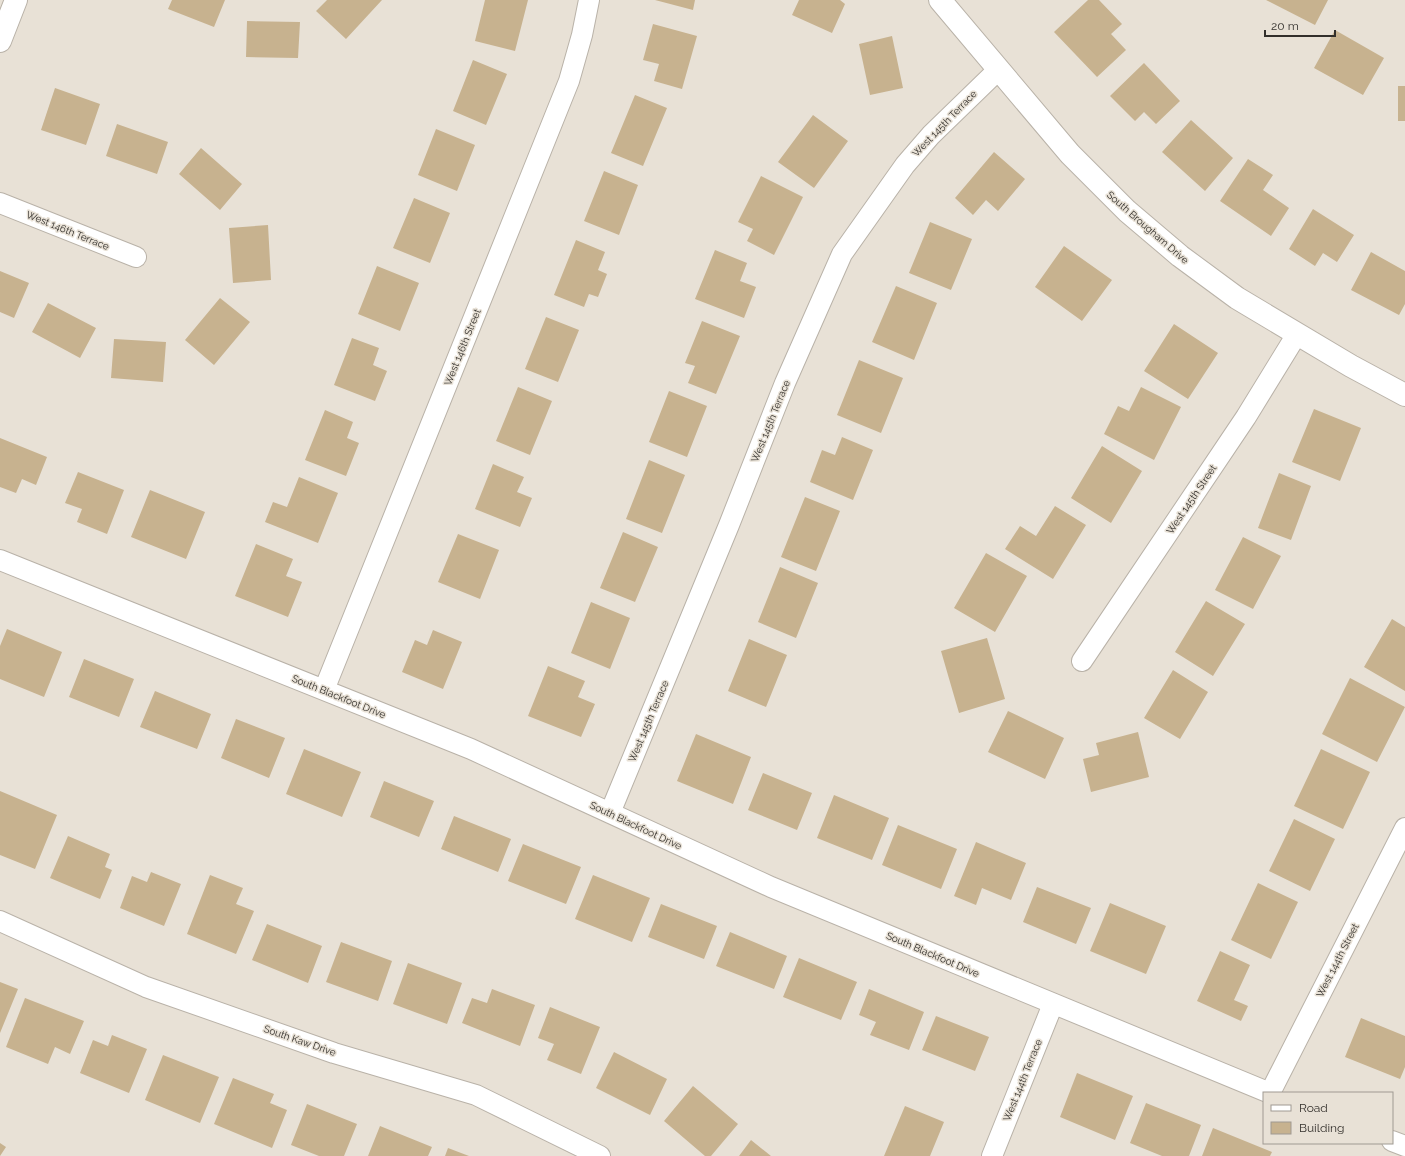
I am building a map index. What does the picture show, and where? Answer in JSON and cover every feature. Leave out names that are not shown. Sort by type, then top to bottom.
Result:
[{"type":"street","points":[[0,41],[16,0]]},
{"type":"street","name":"West 146th Street","points":[[324,690],[569,81],[582,35],[589,0]]},
{"type":"street","name":"South Brougham Drive","points":[[940,0],[1070,154],[1127,211],[1180,256],[1231,293],[1351,366],[1405,396]]},
{"type":"street","name":"West 145th Terrace","points":[[610,813],[729,525],[785,382],[842,254],[905,165],[931,135],[998,70]]},
{"type":"street","name":"West 146th Terrace","points":[[0,203],[136,257]]},
{"type":"street","name":"West 145th Street","points":[[1082,661],[1246,417],[1297,334]]},
{"type":"street","name":"South Blackfoot Drive","points":[[0,560],[471,749],[771,887],[1268,1092]]},
{"type":"street","name":"West 144th Street","points":[[1271,1092],[1405,828]]},
{"type":"street","name":"South Kaw Drive","points":[[0,922],[146,987],[334,1053],[476,1095],[600,1156]]},
{"type":"street","name":"West 144th Terrace","points":[[992,1156],[1053,1004]]},
{"type":"street","points":[[1393,1141],[1405,1146]]},
{"type":"building","points":[[172,0],[225,0],[214,27],[168,9]]},
{"type":"building","points":[[327,0],[382,0],[346,39],[316,11]]},
{"type":"building","points":[[485,0],[528,0],[515,51],[475,41]]},
{"type":"building","points":[[655,0],[695,0],[693,10]]},
{"type":"building","points":[[799,0],[840,0],[845,4],[832,33],[792,15]]},
{"type":"building","points":[[1088,0],[1099,0],[1122,24],[1111,34],[1126,50],[1097,77],[1054,32]]},
{"type":"building","points":[[1266,0],[1328,0],[1315,25]]},
{"type":"building","points":[[247,21],[300,22],[298,58],[246,57]]},
{"type":"building","points":[[653,24],[697,36],[682,89],[654,81],[659,64],[643,60]]},
{"type":"building","points":[[1335,30],[1384,58],[1363,95],[1314,68]]},
{"type":"building","points":[[892,36],[903,88],[870,95],[859,44]]},
{"type":"building","points":[[473,60],[507,74],[486,125],[453,111]]},
{"type":"building","points":[[1144,63],[1180,101],[1156,124],[1144,112],[1135,121],[1110,96]]},
{"type":"building","points":[[1398,86],[1405,86],[1405,121],[1398,121]]},
{"type":"building","points":[[55,88],[100,104],[86,145],[41,130]]},
{"type":"building","points":[[635,95],[667,108],[643,166],[611,153]]},
{"type":"building","points":[[813,115],[848,141],[814,188],[778,162]]},
{"type":"building","points":[[1191,120],[1233,158],[1205,191],[1162,152]]},
{"type":"building","points":[[117,124],[168,142],[157,174],[106,156]]},
{"type":"building","points":[[436,129],[475,145],[457,191],[418,175]]},
{"type":"building","points":[[201,148],[242,184],[220,210],[179,174]]},
{"type":"building","points":[[994,152],[1025,179],[998,211],[986,200],[973,215],[955,198]]},
{"type":"building","points":[[1248,159],[1273,175],[1263,190],[1289,208],[1271,236],[1220,201]]},
{"type":"building","points":[[604,171],[638,185],[619,235],[584,221]]},
{"type":"building","points":[[761,176],[803,197],[774,255],[747,241],[753,229],[738,222]]},
{"type":"building","points":[[414,198],[450,213],[430,263],[393,248]]},
{"type":"building","points":[[1313,209],[1354,235],[1337,262],[1323,253],[1315,266],[1289,249]]},
{"type":"building","points":[[930,222],[972,239],[951,290],[909,273]]},
{"type":"building","points":[[268,225],[271,280],[233,283],[229,228]]},
{"type":"building","points":[[576,240],[605,252],[598,270],[607,274],[598,297],[589,294],[584,307],[554,295]]},
{"type":"building","points":[[1064,246],[1112,280],[1082,321],[1035,287]]},
{"type":"building","points":[[715,250],[747,263],[740,281],[756,287],[744,318],[695,299]]},
{"type":"building","points":[[1371,252],[1405,271],[1405,304],[1399,315],[1351,290]]},
{"type":"building","points":[[377,266],[419,283],[400,331],[358,314]]},
{"type":"building","points":[[0,271],[29,283],[14,318],[0,312]]},
{"type":"building","points":[[896,286],[937,303],[914,360],[872,342]]},
{"type":"building","points":[[220,298],[250,322],[214,365],[185,340]]},
{"type":"building","points":[[48,303],[96,328],[80,358],[32,332]]},
{"type":"building","points":[[546,317],[579,330],[558,382],[525,369]]},
{"type":"building","points":[[702,321],[740,336],[716,394],[688,383],[695,366],[685,363]]},
{"type":"building","points":[[1174,324],[1218,353],[1188,399],[1144,371]]},
{"type":"building","points":[[352,338],[379,348],[373,365],[387,371],[375,401],[334,385]]},
{"type":"building","points":[[114,339],[166,342],[163,382],[111,378]]},
{"type":"building","points":[[859,360],[903,378],[881,433],[837,415]]},
{"type":"building","points":[[518,387],[552,401],[530,455],[496,441]]},
{"type":"building","points":[[1141,387],[1181,407],[1154,460],[1104,434],[1118,406],[1129,411]]},
{"type":"building","points":[[669,391],[707,406],[687,457],[649,442]]},
{"type":"building","points":[[1314,409],[1361,428],[1340,481],[1292,462]]},
{"type":"building","points":[[325,410],[353,422],[347,438],[359,443],[346,476],[305,460]]},
{"type":"building","points":[[842,437],[873,450],[853,500],[810,482],[822,450],[835,455]]},
{"type":"building","points":[[0,438],[47,457],[36,485],[22,479],[16,493],[0,487]]},
{"type":"building","points":[[1102,446],[1142,471],[1111,523],[1071,498]]},
{"type":"building","points":[[649,460],[685,475],[662,533],[626,519]]},
{"type":"building","points":[[493,464],[524,477],[517,492],[532,498],[520,527],[475,509]]},
{"type":"building","points":[[78,472],[124,490],[107,534],[77,522],[82,509],[65,503]]},
{"type":"building","points":[[1279,473],[1311,486],[1291,540],[1258,528]]},
{"type":"building","points":[[299,477],[338,493],[318,543],[265,522],[273,502],[287,507]]},
{"type":"building","points":[[150,490],[205,512],[186,559],[131,537]]},
{"type":"building","points":[[805,497],[840,511],[816,571],[781,557]]},
{"type":"building","points":[[1055,506],[1086,525],[1053,579],[1005,549],[1020,526],[1036,536]]},
{"type":"building","points":[[623,532],[658,547],[635,602],[600,588]]},
{"type":"building","points":[[458,534],[499,550],[480,599],[438,582]]},
{"type":"building","points":[[1243,537],[1281,556],[1253,609],[1215,590]]},
{"type":"building","points":[[256,544],[293,559],[286,576],[302,582],[288,617],[235,596]]},
{"type":"building","points":[[986,553],[1027,576],[995,632],[954,608]]},
{"type":"building","points":[[780,567],[818,583],[796,638],[758,622]]},
{"type":"building","points":[[1206,601],[1245,624],[1213,676],[1175,652]]},
{"type":"building","points":[[591,602],[630,618],[610,669],[571,653]]},
{"type":"building","points":[[1392,619],[1405,627],[1405,691],[1364,667]]},
{"type":"building","points":[[7,629],[62,652],[44,697],[0,679],[0,646]]},
{"type":"building","points":[[433,630],[462,642],[443,689],[402,672],[415,640],[427,645]]},
{"type":"building","points":[[987,638],[1005,699],[959,713],[941,651]]},
{"type":"building","points":[[749,639],[787,655],[766,707],[728,691]]},
{"type":"building","points":[[84,659],[134,679],[119,717],[69,697]]},
{"type":"building","points":[[548,666],[585,681],[578,697],[595,704],[581,737],[528,716]]},
{"type":"building","points":[[1173,670],[1208,692],[1180,739],[1144,718]]},
{"type":"building","points":[[1350,678],[1405,707],[1377,762],[1322,734]]},
{"type":"building","points":[[155,691],[211,714],[197,749],[140,727]]},
{"type":"building","points":[[1008,711],[1064,738],[1045,779],[988,752]]},
{"type":"building","points":[[236,719],[285,738],[269,778],[221,758]]},
{"type":"building","points":[[1138,732],[1149,777],[1091,792],[1083,759],[1099,755],[1096,743]]},
{"type":"building","points":[[696,734],[751,757],[733,804],[677,781]]},
{"type":"building","points":[[304,749],[361,772],[342,817],[286,794]]},
{"type":"building","points":[[1321,749],[1370,772],[1343,829],[1294,806]]},
{"type":"building","points":[[763,773],[812,793],[797,830],[748,810]]},
{"type":"building","points":[[384,781],[434,801],[419,837],[370,817]]},
{"type":"building","points":[[0,791],[57,815],[35,869],[0,855]]},
{"type":"building","points":[[834,795],[889,818],[872,860],[817,838]]},
{"type":"building","points":[[454,816],[511,839],[498,872],[441,849]]},
{"type":"building","points":[[1294,819],[1335,839],[1310,891],[1269,871]]},
{"type":"building","points":[[898,825],[957,849],[941,889],[882,865]]},
{"type":"building","points":[[68,836],[110,854],[105,867],[112,870],[100,899],[50,878]]},
{"type":"building","points":[[976,842],[1026,863],[1011,900],[982,888],[976,905],[954,896]]},
{"type":"building","points":[[523,844],[581,867],[566,904],[508,881]]},
{"type":"building","points":[[151,872],[181,884],[164,926],[120,908],[132,876],[147,882]]},
{"type":"building","points":[[210,875],[243,888],[236,904],[254,911],[236,954],[187,934]]},
{"type":"building","points":[[593,875],[650,898],[632,942],[575,919]]},
{"type":"building","points":[[1258,883],[1298,902],[1271,959],[1231,940]]},
{"type":"building","points":[[1037,887],[1091,908],[1076,944],[1023,922]]},
{"type":"building","points":[[1110,903],[1166,926],[1146,974],[1090,951]]},
{"type":"building","points":[[661,904],[717,926],[704,959],[648,937]]},
{"type":"building","points":[[267,924],[322,946],[308,983],[252,960]]},
{"type":"building","points":[[730,932],[787,956],[774,989],[716,966]]},
{"type":"building","points":[[341,942],[392,961],[378,1001],[326,982]]},
{"type":"building","points":[[1220,951],[1250,965],[1234,1000],[1248,1006],[1241,1021],[1197,1001]]},
{"type":"building","points":[[799,958],[857,982],[841,1020],[783,997]]},
{"type":"building","points":[[408,963],[462,983],[447,1024],[393,1004]]},
{"type":"building","points":[[0,982],[18,989],[0,1033]]},
{"type":"building","points":[[492,989],[535,1005],[520,1046],[462,1023],[472,998],[487,1003]]},
{"type":"building","points":[[869,989],[924,1012],[909,1050],[870,1035],[876,1022],[859,1015]]},
{"type":"building","points":[[25,998],[84,1021],[70,1054],[55,1047],[48,1064],[6,1047]]},
{"type":"building","points":[[550,1007],[600,1027],[581,1074],[547,1060],[554,1044],[538,1038]]},
{"type":"building","points":[[936,1016],[989,1037],[975,1071],[922,1050]]},
{"type":"building","points":[[1361,1018],[1405,1036],[1405,1067],[1400,1079],[1345,1057]]},
{"type":"building","points":[[112,1035],[147,1049],[129,1093],[80,1073],[93,1040],[108,1046]]},
{"type":"building","points":[[614,1052],[667,1079],[650,1115],[596,1088]]},
{"type":"building","points":[[163,1055],[219,1077],[200,1123],[145,1100]]},
{"type":"building","points":[[1077,1073],[1133,1096],[1115,1140],[1060,1117]]},
{"type":"building","points":[[233,1078],[274,1094],[270,1103],[287,1110],[272,1148],[214,1124]]},
{"type":"building","points":[[693,1086],[738,1124],[711,1156],[705,1156],[664,1121]]},
{"type":"building","points":[[1146,1103],[1201,1125],[1189,1156],[1162,1156],[1130,1143]]},
{"type":"building","points":[[307,1104],[357,1124],[344,1156],[319,1156],[291,1145]]},
{"type":"building","points":[[905,1106],[944,1122],[930,1156],[884,1156]]},
{"type":"building","points":[[380,1126],[432,1147],[428,1156],[368,1156]]},
{"type":"building","points":[[1213,1128],[1272,1152],[1270,1156],[1202,1156]]},
{"type":"building","points":[[751,1140],[771,1156],[739,1156]]},
{"type":"building","points":[[0,1143],[6,1147],[0,1156]]},
{"type":"building","points":[[448,1148],[469,1156],[445,1156]]}]
